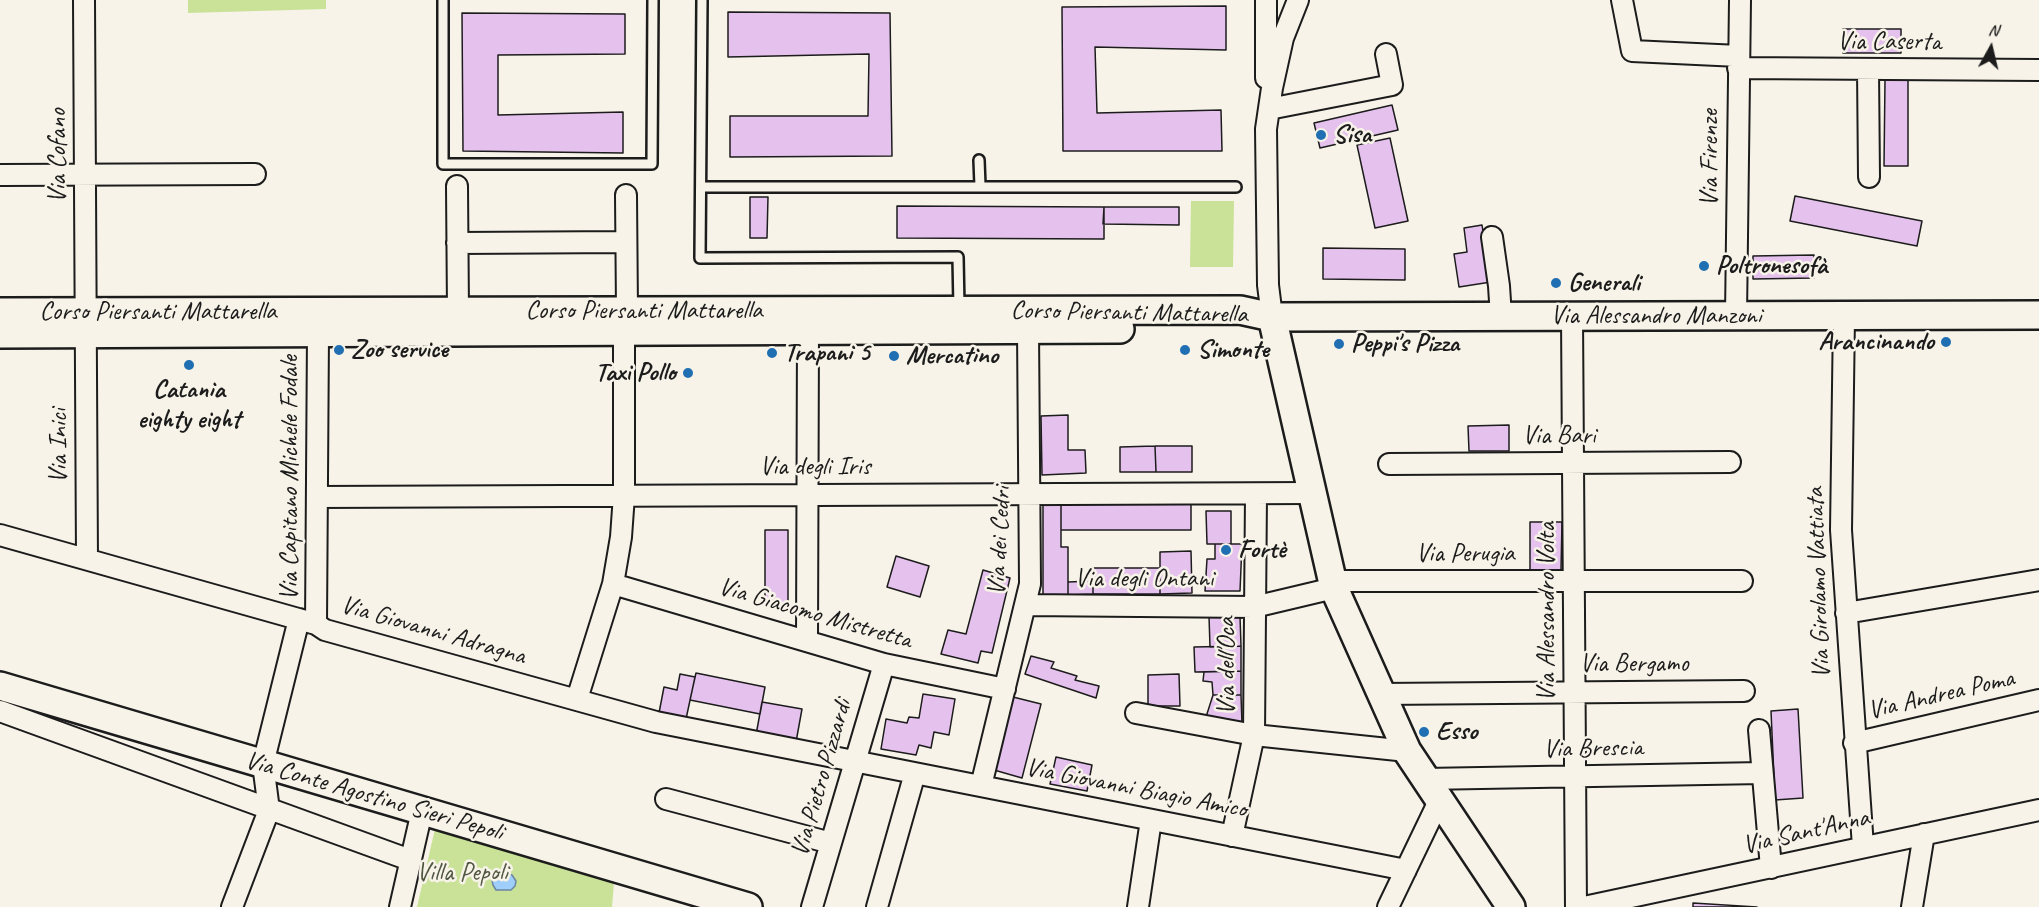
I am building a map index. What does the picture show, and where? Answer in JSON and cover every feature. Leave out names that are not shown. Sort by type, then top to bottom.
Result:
[{"type":"main road","name":"Corso Piersanti Mattarella","points":[[0,312],[86,323],[318,333],[625,322],[960,320],[1240,310],[1272,317]]},
{"type":"main road","name":"Corso Piersanti Mattarella","points":[[0,334],[86,323],[458,312],[808,332],[960,320],[1028,330],[1244,328],[1272,317]]},
{"type":"main road","name":"Via Alessandro Manzoni","points":[[1272,317],[2039,315]]},
{"type":"main road","points":[[1272,317],[1333,584],[1407,751],[1511,907]]},
{"type":"main road","name":"Via Conte Agostino Sieri Pepoli","points":[[0,686],[748,907]]},
{"type":"street","name":"Via Cofano","points":[[84,0],[86,323]]},
{"type":"street","points":[[1266,0],[1268,285],[1272,317]]},
{"type":"street","points":[[1266,129],[1283,38],[1298,0]]},
{"type":"street","name":"Via Caserta","points":[[1622,0],[1632,51],[1738,62],[1868,69],[2039,70]]},
{"type":"street","name":"Via Firenze","points":[[1736,316],[1740,0]]},
{"type":"street","points":[[1269,109],[1392,85],[1386,54]]},
{"type":"street","points":[[1868,69],[1869,177]]},
{"type":"street","points":[[0,175],[255,174]]},
{"type":"street","points":[[457,186],[458,312]]},
{"type":"street","points":[[577,699],[613,584],[621,537],[624,495],[626,195]]},
{"type":"street","points":[[1492,237],[1501,317]]},
{"type":"street","points":[[457,243],[626,243]]},
{"type":"street","name":"Via Alessandro Volta","points":[[1572,316],[1576,907]]},
{"type":"street","name":"Via Girolamo Vattiata","points":[[1844,316],[1841,530],[1863,847]]},
{"type":"street","name":"Via Inici","points":[[86,323],[87,559]]},
{"type":"street","name":"Via dei Cedri","points":[[981,786],[1030,584],[1028,330]]},
{"type":"street","points":[[807,641],[808,332]]},
{"type":"street","name":"Via Capitano Michele Fodale","points":[[263,764],[308,621],[317,496],[318,333]]},
{"type":"street","name":"Via Bari","points":[[1389,464],[1730,462]]},
{"type":"street","name":"Via dell'Oca","points":[[1232,836],[1254,735],[1256,494]]},
{"type":"street","name":"Via degli Iris","points":[[317,496],[1312,494]]},
{"type":"street","name":"Via Giovanni Adragna","points":[[0,535],[308,621],[325,630],[656,722],[855,761]]},
{"type":"street","name":"Via Perugia","points":[[1333,584],[1574,580],[1742,581]]},
{"type":"street","points":[[1846,613],[2039,580]]},
{"type":"street","name":"Via Giacomo Mistretta","points":[[613,584],[884,664],[1005,689]]},
{"type":"street","name":"Via degli Ontani","points":[[1024,605],[1254,607],[1333,584]]},
{"type":"street","name":"Via Pietro Pizzardi","points":[[812,907],[884,664]]},
{"type":"street","name":"Via Bergamo","points":[[1380,694],[1744,691]]},
{"type":"street","name":"Via Andrea Poma","points":[[1854,743],[2039,700]]},
{"type":"street","name":"Via Conte Agostino Sieri Pepoli","points":[[0,711],[410,860]]},
{"type":"street","points":[[1136,713],[1254,735],[1407,751]]},
{"type":"street","points":[[90,744],[100,716]]},
{"type":"street","points":[[1759,730],[1771,868]]},
{"type":"street","name":"Via Giovanni Biagio Amico","points":[[855,761],[1406,870]]},
{"type":"street","points":[[232,907],[269,810],[263,764]]},
{"type":"street","points":[[877,907],[915,773]]},
{"type":"street","name":"Via Brescia","points":[[1432,790],[1575,776],[1762,773]]},
{"type":"street","points":[[1388,907],[1406,870],[1432,790]]},
{"type":"street","points":[[666,799],[831,843]]},
{"type":"street","name":"Via Sant'Anna","points":[[1584,907],[2039,810]]},
{"type":"street","points":[[400,907],[422,811]]},
{"type":"street","points":[[1138,907],[1151,820]]},
{"type":"street","points":[[1912,907],[1924,834]]},
{"type":"lane","points":[[443,0],[443,164],[652,164],[653,0]]},
{"type":"lane","points":[[702,0],[700,258],[958,257],[960,320]]},
{"type":"lane","points":[[979,160],[980,186]]},
{"type":"lane","points":[[701,187],[1236,187]]},
{"type":"green space","points":[[188,0],[326,0],[326,9],[188,13]]},
{"type":"green space","points":[[1191,201],[1234,201],[1233,267],[1190,267]]},
{"type":"green space","name":"Villa Pepoli","points":[[435,829],[614,883],[612,907],[417,907]]},
{"type":"water","points":[[503,872],[512,875],[516,881],[511,890],[496,890],[493,885],[494,874]]},
{"type":"building","points":[[1226,6],[1226,50],[1095,47],[1097,113],[1221,110],[1222,151],[1063,151],[1062,7]]},
{"type":"building","points":[[728,12],[890,13],[892,156],[730,157],[730,116],[868,116],[869,54],[728,57]]},
{"type":"building","points":[[462,13],[625,14],[625,54],[498,55],[498,115],[623,112],[623,153],[463,151]]},
{"type":"building","points":[[1843,29],[1901,29],[1901,53],[1843,53]]},
{"type":"building","points":[[1885,80],[1908,80],[1908,166],[1884,166]]},
{"type":"building","points":[[1392,105],[1398,130],[1320,148],[1314,123]]},
{"type":"building","points":[[1390,138],[1408,221],[1375,228],[1357,145]]},
{"type":"building","points":[[1795,196],[1922,221],[1917,246],[1790,221]]},
{"type":"building","points":[[750,197],[768,197],[767,238],[750,238]]},
{"type":"building","points":[[897,206],[1104,207],[1104,239],[897,238]]},
{"type":"building","points":[[1104,207],[1179,207],[1179,225],[1103,224]]},
{"type":"building","points":[[1482,225],[1491,282],[1459,287],[1454,254],[1467,252],[1464,228]]},
{"type":"building","points":[[1323,248],[1405,249],[1405,280],[1323,279]]},
{"type":"building","points":[[1814,255],[1814,278],[1753,279],[1753,256]]},
{"type":"building","points":[[1068,415],[1068,450],[1085,450],[1086,473],[1042,475],[1041,416]]},
{"type":"building","points":[[1509,425],[1509,451],[1469,451],[1468,426]]},
{"type":"building","points":[[1155,446],[1192,446],[1192,472],[1156,472]]},
{"type":"building","points":[[1155,446],[1156,472],[1120,472],[1120,447]]},
{"type":"building","points":[[1191,503],[1191,530],[1061,530],[1061,504]]},
{"type":"building","points":[[1043,504],[1061,504],[1061,547],[1068,547],[1068,595],[1043,595]]},
{"type":"building","points":[[1206,511],[1231,511],[1231,544],[1207,544]]},
{"type":"building","points":[[1530,522],[1562,522],[1561,570],[1530,570]]},
{"type":"building","points":[[765,530],[788,530],[788,606],[765,606]]},
{"type":"building","points":[[1215,544],[1242,544],[1240,591],[1205,591],[1207,559],[1215,559]]},
{"type":"building","points":[[1191,551],[1192,593],[1160,594],[1160,552]]},
{"type":"building","points":[[896,556],[929,566],[920,597],[887,587]]},
{"type":"building","points":[[1093,568],[1160,568],[1160,594],[1093,594]]},
{"type":"building","points":[[983,570],[1010,578],[992,653],[981,651],[978,663],[941,654],[948,630],[966,634]]},
{"type":"building","points":[[1093,581],[1093,594],[1068,595],[1068,582]]},
{"type":"building","points":[[1209,616],[1240,616],[1241,646],[1210,647]]},
{"type":"building","points":[[1241,646],[1241,671],[1195,672],[1194,647]]},
{"type":"building","points":[[1031,656],[1054,662],[1051,668],[1077,676],[1075,680],[1099,686],[1096,698],[1025,674]]},
{"type":"building","points":[[1241,671],[1241,695],[1213,695],[1212,682],[1203,681],[1204,672]]},
{"type":"building","points":[[696,673],[765,687],[760,714],[690,700]]},
{"type":"building","points":[[680,674],[695,677],[686,719],[659,713],[664,687],[677,690]]},
{"type":"building","points":[[1179,674],[1180,706],[1148,706],[1148,675]]},
{"type":"building","points":[[923,694],[955,699],[949,735],[934,732],[931,748],[919,745],[916,755],[881,749],[886,719],[907,723],[909,717],[919,718]]},
{"type":"building","points":[[1213,695],[1241,695],[1242,724],[1206,717]]},
{"type":"building","points":[[1013,697],[1041,704],[1022,778],[994,770]]},
{"type":"building","points":[[762,702],[802,709],[796,742],[756,735]]},
{"type":"building","points":[[1798,709],[1803,798],[1775,800],[1771,711]]},
{"type":"building","points":[[1056,757],[1092,765],[1087,791],[1050,784]]},
{"type":"building","points":[[1693,903],[1757,907],[1693,907]]},
{"type":"place","name":"Sisa","points":[[1321,135]]},
{"type":"place","name":"Poltronesofà","points":[[1704,266]]},
{"type":"place","name":"Generali","points":[[1556,283]]},
{"type":"place","name":"Arancinando","points":[[1946,342]]},
{"type":"place","name":"Peppi's Pizza","points":[[1339,344]]},
{"type":"place","name":"Zoo service","points":[[339,350]]},
{"type":"place","name":"Simonte","points":[[1185,350]]},
{"type":"place","name":"Trapani 5","points":[[772,353]]},
{"type":"place","name":"Mercatino","points":[[894,356]]},
{"type":"place","name":"Catania eighty eight","points":[[189,365]]},
{"type":"place","name":"Taxi Pollo","points":[[688,373]]},
{"type":"place","name":"Fortè","points":[[1226,550]]},
{"type":"place","name":"Esso","points":[[1424,732]]}]
